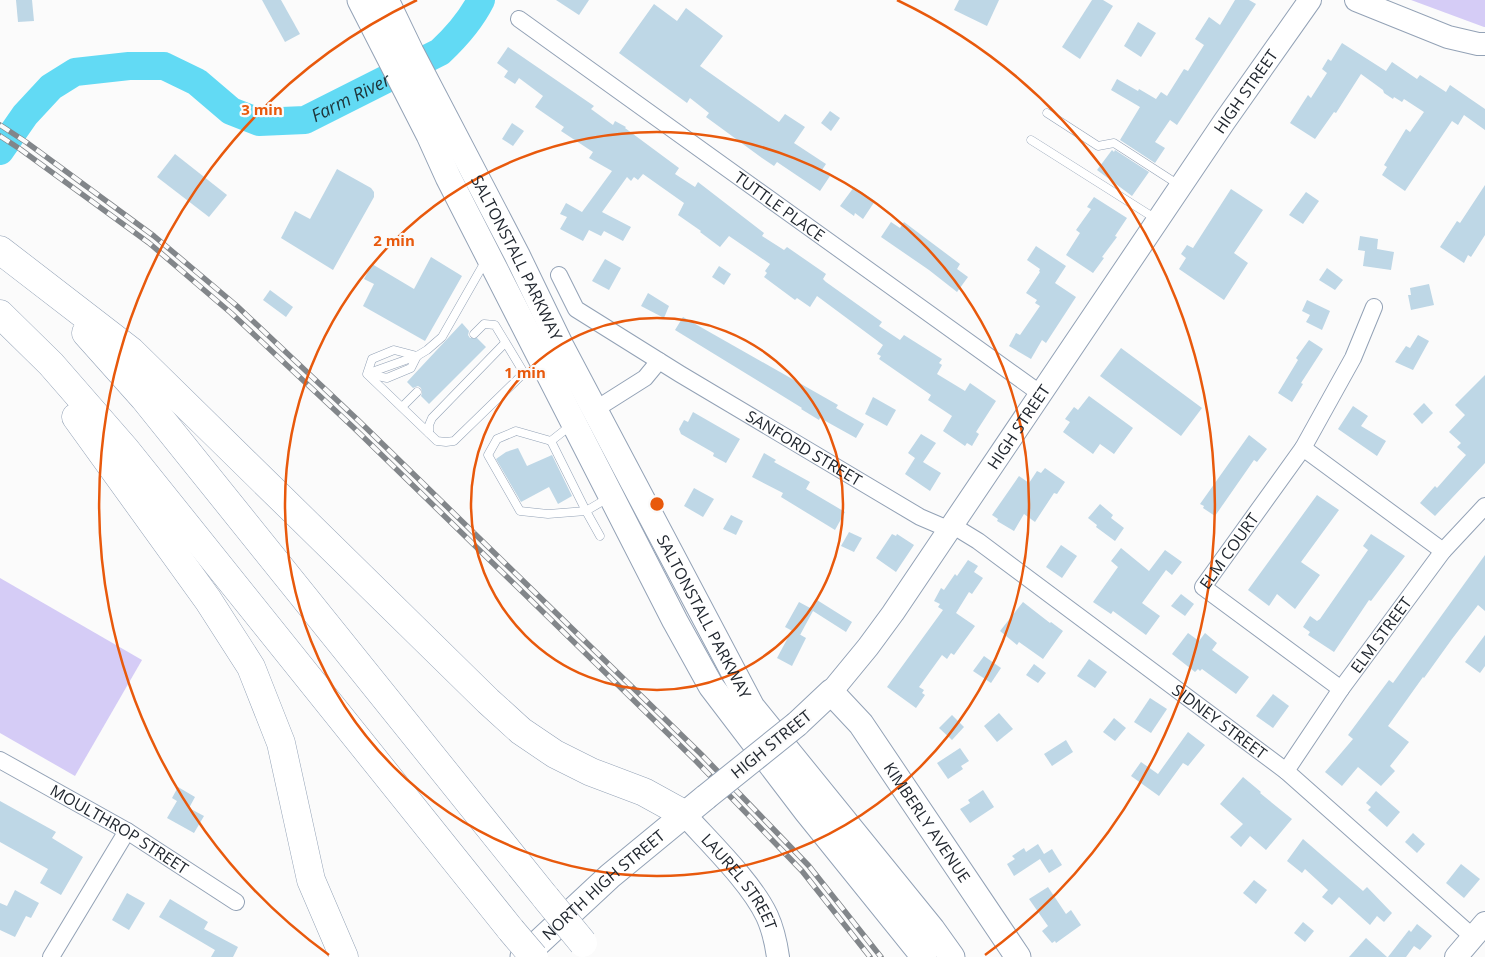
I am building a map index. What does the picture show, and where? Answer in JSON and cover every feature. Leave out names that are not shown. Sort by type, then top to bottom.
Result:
[{"type":"highway","points":[[0,251],[131,351],[488,701],[521,731],[543,747],[572,763],[644,792],[684,814]]},
{"type":"highway","points":[[0,251],[68,315],[144,398],[588,950]]},
{"type":"highway","points":[[0,314],[51,364],[126,450],[534,957]]},
{"type":"highway","points":[[0,323],[96,442],[208,600],[251,667],[281,743],[311,880],[344,957]]},
{"type":"main road","name":"SALTONSTALL PARKWAY","points":[[360,0],[407,67],[517,254],[561,346],[752,707],[932,929],[952,957]]},
{"type":"main road","name":"SALTONSTALL PARKWAY","points":[[386,0],[407,67],[488,256],[675,621],[712,686],[807,812],[924,957]]},
{"type":"main road","name":"HIGH STREET","points":[[684,814],[797,724],[831,692],[873,640],[951,528],[1224,122],[1310,0]]},
{"type":"main road","points":[[1356,0],[1448,37],[1485,44]]},
{"type":"main road","name":"KIMBERLY AVENUE","points":[[831,692],[861,724],[1018,957]]},
{"type":"main road","name":"NORTH HIGH STREET","points":[[522,957],[610,876],[684,814]]},
{"type":"main road","name":"LAUREL STREET","points":[[684,814],[754,895],[767,915],[774,934],[778,957]]},
{"type":"main road","points":[[1456,957],[1479,930]]},
{"type":"street","name":"TUTTLE PLACE","points":[[519,19],[1041,394]]},
{"type":"street","name":"SANFORD STREET","points":[[559,275],[576,309],[659,361],[920,517],[951,528]]},
{"type":"street","name":"ELM COURT","points":[[1341,689],[1203,587],[1302,448],[1353,358],[1374,307]]},
{"type":"street","points":[[596,409],[645,378],[659,361]]},
{"type":"street","points":[[1302,448],[1443,551]]},
{"type":"street","name":"ELM STREET","points":[[1286,771],[1341,689],[1443,551],[1485,506]]},
{"type":"street","name":"SIDNEY STREET","points":[[951,528],[960,530],[978,541],[1286,771],[1479,930]]},
{"type":"street","name":"MOULTHROP STREET","points":[[0,760],[126,831],[236,902]]},
{"type":"street","points":[[51,957],[126,831]]},
{"type":"lane","points":[[1047,113],[1098,146],[1114,144],[1181,186]]},
{"type":"lane","points":[[1031,140],[1158,220]]},
{"type":"lane","points":[[367,374],[417,356],[442,337],[488,256]]},
{"type":"lane","points":[[474,334],[484,324],[494,325],[524,373]]},
{"type":"lane","points":[[429,433],[429,425],[432,418],[505,343]]},
{"type":"lane","points":[[367,374],[372,359],[394,350],[417,356]]},
{"type":"lane","points":[[367,374],[437,441],[446,442],[454,441],[524,373]]},
{"type":"lane","points":[[524,373],[550,376]]},
{"type":"lane","points":[[402,407],[417,392]]},
{"type":"lane","points":[[551,441],[574,424]]},
{"type":"lane","points":[[600,536],[586,511],[551,441],[516,431],[496,439],[488,455],[520,512],[548,514],[586,511],[611,497]]},
{"type":"shaded area","points":[[1411,0],[1485,0],[1485,27],[1484,27]]},
{"type":"shaded area","points":[[0,578],[142,660],[75,776],[0,733]]},
{"type":"building","points":[[16,0],[32,0],[34,21],[18,22]]},
{"type":"building","points":[[262,0],[281,0],[300,34],[285,42]]},
{"type":"building","points":[[556,0],[589,0],[579,15]]},
{"type":"building","points":[[959,0],[999,0],[987,26],[954,10]]},
{"type":"building","points":[[1092,0],[1103,0],[1113,6],[1080,59],[1062,47]]},
{"type":"building","points":[[1235,0],[1249,0],[1256,4],[1177,125],[1170,120],[1155,142],[1165,148],[1155,163],[1120,140],[1140,107],[1111,90],[1117,79],[1156,99],[1161,92],[1167,96],[1184,69],[1188,71],[1204,45],[1195,39],[1209,17],[1220,25]]},
{"type":"building","points":[[654,4],[677,21],[686,8],[723,36],[700,66],[779,122],[785,114],[805,127],[794,143],[826,164],[822,170],[830,176],[820,191],[777,162],[774,166],[762,158],[706,117],[709,113],[690,98],[687,103],[619,53]]},
{"type":"building","points":[[1138,22],[1156,33],[1141,57],[1124,46]]},
{"type":"building","points":[[1342,43],[1386,71],[1392,62],[1417,79],[1420,75],[1446,92],[1450,85],[1485,109],[1485,130],[1464,115],[1458,125],[1452,121],[1405,191],[1382,175],[1387,167],[1384,165],[1406,129],[1410,132],[1424,112],[1404,99],[1402,102],[1394,97],[1393,99],[1361,74],[1336,113],[1334,112],[1315,139],[1290,123],[1308,95],[1311,98],[1327,73],[1322,69],[1328,59],[1331,61]]},
{"type":"building","points":[[508,47],[594,106],[591,109],[613,125],[615,121],[626,127],[679,168],[675,174],[695,187],[698,182],[764,233],[762,236],[784,250],[787,247],[826,274],[823,279],[826,282],[882,322],[879,326],[900,340],[904,335],[942,359],[939,363],[942,365],[937,374],[965,391],[970,383],[996,401],[976,432],[979,434],[972,446],[967,443],[965,446],[943,431],[952,416],[928,400],[931,395],[879,359],[881,356],[877,354],[883,345],[817,296],[810,307],[797,298],[795,300],[764,277],[767,273],[765,271],[770,264],[729,236],[720,247],[678,215],[684,203],[643,174],[638,180],[634,177],[631,181],[627,177],[602,212],[631,227],[623,241],[604,231],[601,236],[589,230],[583,241],[560,229],[567,217],[560,214],[566,203],[582,212],[612,171],[589,158],[593,152],[561,131],[564,127],[535,107],[543,96],[519,78],[515,84],[504,77],[508,71],[497,63]]},
{"type":"building","points":[[830,111],[840,118],[831,131],[821,123]]},
{"type":"building","points":[[512,123],[524,131],[513,146],[502,139]]},
{"type":"building","points":[[1112,150],[1114,152],[1115,150],[1149,172],[1132,196],[1097,170]]},
{"type":"building","points":[[175,154],[227,195],[209,217],[157,177]]},
{"type":"building","points":[[337,169],[371,188],[374,192],[374,197],[333,270],[281,238],[295,211],[310,219]]},
{"type":"building","points":[[1485,185],[1485,235],[1471,257],[1468,255],[1464,263],[1440,247],[1457,221],[1460,223]]},
{"type":"building","points":[[854,187],[875,201],[863,219],[855,213],[854,216],[840,206]]},
{"type":"building","points":[[1231,189],[1263,210],[1234,253],[1248,263],[1224,300],[1179,269],[1186,258],[1181,254],[1187,245],[1193,248]]},
{"type":"building","points":[[1306,192],[1319,201],[1303,224],[1289,215]]},
{"type":"building","points":[[1094,197],[1127,218],[1093,273],[1066,255],[1080,233],[1076,230],[1091,209],[1087,207]]},
{"type":"building","points":[[891,222],[900,228],[904,222],[960,264],[957,269],[968,277],[957,292],[881,237]]},
{"type":"building","points":[[1360,236],[1378,239],[1377,249],[1394,252],[1391,270],[1363,266],[1365,251],[1358,250]]},
{"type":"building","points":[[1036,246],[1066,266],[1055,283],[1076,297],[1046,343],[1042,340],[1031,359],[1009,346],[1016,333],[1020,335],[1040,306],[1035,303],[1037,300],[1026,293],[1040,272],[1040,269],[1027,260]]},
{"type":"building","points":[[431,257],[462,276],[425,341],[363,306],[374,284],[364,279],[372,264],[414,289]]},
{"type":"building","points":[[605,259],[621,268],[609,290],[592,281]]},
{"type":"building","points":[[719,266],[731,274],[724,285],[712,277]]},
{"type":"building","points":[[1327,268],[1343,280],[1335,290],[1319,280]]},
{"type":"building","points":[[1429,284],[1434,305],[1411,310],[1408,295],[1411,295],[1410,288]]},
{"type":"building","points":[[270,290],[293,307],[286,317],[263,300]]},
{"type":"building","points":[[648,293],[669,306],[664,318],[641,306]]},
{"type":"building","points":[[1307,300],[1330,311],[1322,330],[1306,322],[1310,315],[1302,311]]},
{"type":"building","points":[[683,317],[838,405],[836,408],[864,424],[856,438],[820,418],[819,420],[675,330]]},
{"type":"building","points":[[462,323],[469,331],[468,335],[470,338],[477,338],[486,347],[429,404],[421,396],[421,388],[418,386],[413,388],[407,382]]},
{"type":"building","points":[[1418,335],[1429,341],[1413,370],[1395,362],[1406,346],[1410,348]]},
{"type":"building","points":[[1309,340],[1323,349],[1301,383],[1303,384],[1292,402],[1278,393],[1298,360],[1296,358]]},
{"type":"building","points":[[1121,348],[1202,408],[1181,436],[1100,376]]},
{"type":"building","points":[[1485,375],[1485,463],[1435,516],[1420,503],[1435,486],[1437,488],[1466,455],[1457,447],[1461,443],[1449,432],[1465,415],[1455,405]]},
{"type":"building","points":[[1089,396],[1133,428],[1114,454],[1100,444],[1093,454],[1063,432],[1070,422],[1065,419],[1074,407],[1078,410]]},
{"type":"building","points":[[873,397],[896,410],[887,426],[865,414]]},
{"type":"building","points":[[1424,403],[1433,413],[1422,424],[1413,414]]},
{"type":"building","points":[[1353,406],[1368,416],[1361,426],[1386,441],[1377,456],[1338,429]]},
{"type":"building","points":[[693,412],[740,439],[726,463],[713,456],[714,453],[681,434],[679,429],[684,420],[688,422]]},
{"type":"building","points":[[921,434],[936,443],[923,462],[941,473],[930,491],[905,474],[915,458],[908,453]]},
{"type":"building","points":[[1249,435],[1267,449],[1257,462],[1254,460],[1215,516],[1200,504]]},
{"type":"building","points":[[518,448],[527,466],[552,455],[572,496],[558,504],[549,487],[521,502],[496,459],[506,452]]},
{"type":"building","points":[[764,453],[776,460],[774,462],[810,482],[806,489],[845,512],[835,530],[781,497],[783,493],[752,477]]},
{"type":"building","points":[[1045,468],[1065,482],[1057,494],[1054,493],[1035,522],[1024,514],[1014,531],[997,521],[998,519],[992,515],[1019,476],[1029,483],[1037,471],[1041,473]]},
{"type":"building","points":[[694,488],[714,499],[703,517],[684,506]]},
{"type":"building","points":[[1317,495],[1339,510],[1301,562],[1320,575],[1295,609],[1277,594],[1269,606],[1248,590]]},
{"type":"building","points":[[1100,504],[1113,515],[1111,518],[1124,528],[1115,541],[1096,527],[1097,525],[1088,518]]},
{"type":"building","points":[[731,515],[743,521],[736,535],[723,529]]},
{"type":"building","points":[[849,532],[862,538],[854,552],[841,546]]},
{"type":"building","points":[[892,534],[896,536],[897,534],[914,545],[896,572],[876,558]]},
{"type":"building","points":[[1371,534],[1405,556],[1371,601],[1369,600],[1334,652],[1308,635],[1310,632],[1303,627],[1310,616],[1317,621],[1320,619],[1368,550],[1363,546]]},
{"type":"building","points":[[1061,545],[1077,556],[1062,578],[1046,567]]},
{"type":"building","points":[[1121,548],[1149,571],[1165,550],[1182,562],[1172,575],[1166,570],[1142,603],[1160,616],[1146,635],[1113,611],[1111,614],[1093,602],[1118,567],[1111,561]]},
{"type":"building","points":[[1485,555],[1485,611],[1478,605],[1388,726],[1409,742],[1390,766],[1395,771],[1381,786],[1358,767],[1342,786],[1325,772],[1353,739],[1348,735],[1389,680],[1393,683]]},
{"type":"building","points":[[968,560],[978,566],[974,572],[983,578],[972,594],[969,592],[956,613],[975,626],[954,655],[951,653],[947,659],[942,655],[919,687],[924,690],[922,693],[925,695],[916,708],[887,687],[943,610],[938,607],[940,604],[934,601],[941,588],[944,590]]},
{"type":"building","points":[[1181,594],[1194,604],[1185,616],[1171,606]]},
{"type":"building","points":[[817,600],[852,622],[846,632],[813,611],[800,635],[785,627],[799,602],[812,609]]},
{"type":"building","points":[[1023,602],[1063,631],[1043,659],[1019,642],[1017,645],[1000,631]]},
{"type":"building","points":[[792,630],[806,638],[792,666],[777,658]]},
{"type":"building","points":[[1188,633],[1199,641],[1205,633],[1217,643],[1212,650],[1249,677],[1236,694],[1202,669],[1200,671],[1198,669],[1195,672],[1172,654]]},
{"type":"building","points":[[1485,635],[1485,666],[1480,673],[1465,662]]},
{"type":"building","points":[[984,656],[1001,668],[991,683],[973,671]]},
{"type":"building","points":[[1089,659],[1107,672],[1095,688],[1077,676]]},
{"type":"building","points":[[1034,664],[1046,673],[1038,683],[1026,675]]},
{"type":"building","points":[[1273,694],[1289,706],[1273,728],[1256,716]]},
{"type":"building","points":[[1150,698],[1167,709],[1151,733],[1134,722]]},
{"type":"building","points":[[999,713],[1013,729],[997,742],[984,726]]},
{"type":"building","points":[[952,715],[964,727],[952,740],[939,728]]},
{"type":"building","points":[[1114,718],[1126,728],[1115,741],[1103,732]]},
{"type":"building","points":[[1188,732],[1205,745],[1188,766],[1183,763],[1159,796],[1131,776],[1141,762],[1158,774]]},
{"type":"building","points":[[1066,740],[1073,752],[1052,766],[1044,754]]},
{"type":"building","points":[[960,748],[969,761],[961,766],[963,769],[948,779],[937,763]]},
{"type":"building","points":[[1243,777],[1292,819],[1266,850],[1250,836],[1241,847],[1230,837],[1243,824],[1220,804]]},
{"type":"building","points":[[178,787],[195,797],[189,808],[204,816],[194,833],[167,818],[177,801],[172,798]]},
{"type":"building","points":[[983,790],[994,807],[970,823],[960,809],[970,803],[968,800]]},
{"type":"building","points":[[1376,791],[1400,812],[1387,827],[1368,810],[1371,807],[1366,803]]},
{"type":"building","points":[[0,801],[56,832],[52,838],[83,857],[61,895],[40,883],[48,869],[0,842]]},
{"type":"building","points":[[1413,833],[1425,844],[1417,853],[1405,842]]},
{"type":"building","points":[[1303,839],[1363,891],[1367,887],[1392,913],[1384,922],[1377,916],[1370,925],[1339,897],[1332,905],[1322,897],[1328,890],[1305,869],[1302,873],[1287,861]]},
{"type":"building","points":[[1038,844],[1044,854],[1052,849],[1062,865],[1049,873],[1040,859],[1014,876],[1007,864],[1015,859],[1012,856],[1024,848],[1026,852]]},
{"type":"building","points":[[1461,864],[1480,879],[1464,898],[1446,883]]},
{"type":"building","points":[[1254,880],[1267,890],[1256,904],[1243,893]]},
{"type":"building","points":[[1048,887],[1066,914],[1071,910],[1081,925],[1056,943],[1055,941],[1052,943],[1042,931],[1048,926],[1029,899]]},
{"type":"building","points":[[15,890],[39,903],[31,918],[26,916],[15,937],[0,930],[0,903],[7,906]]},
{"type":"building","points":[[127,893],[145,903],[129,930],[112,920]]},
{"type":"building","points":[[170,899],[208,922],[204,929],[238,947],[233,957],[211,957],[215,950],[159,917]]},
{"type":"building","points":[[1303,922],[1314,931],[1305,942],[1294,933]]},
{"type":"building","points":[[1417,924],[1432,936],[1420,950],[1414,946],[1406,957],[1388,957],[1409,930],[1411,932]]},
{"type":"building","points":[[1366,938],[1387,957],[1349,957]]},
{"type":"waterway","name":"Farm River","points":[[0,151],[25,115],[51,87],[75,72],[129,66],[164,66],[197,82],[231,111],[259,122],[305,120],[440,52],[463,28],[481,0]]},
{"type":"railway","points":[[0,125],[154,236],[237,306],[360,422],[701,754],[809,866],[881,957]]},
{"type":"railway","points":[[0,136],[149,243],[231,313],[354,428],[695,760],[802,871],[870,957]]}]
